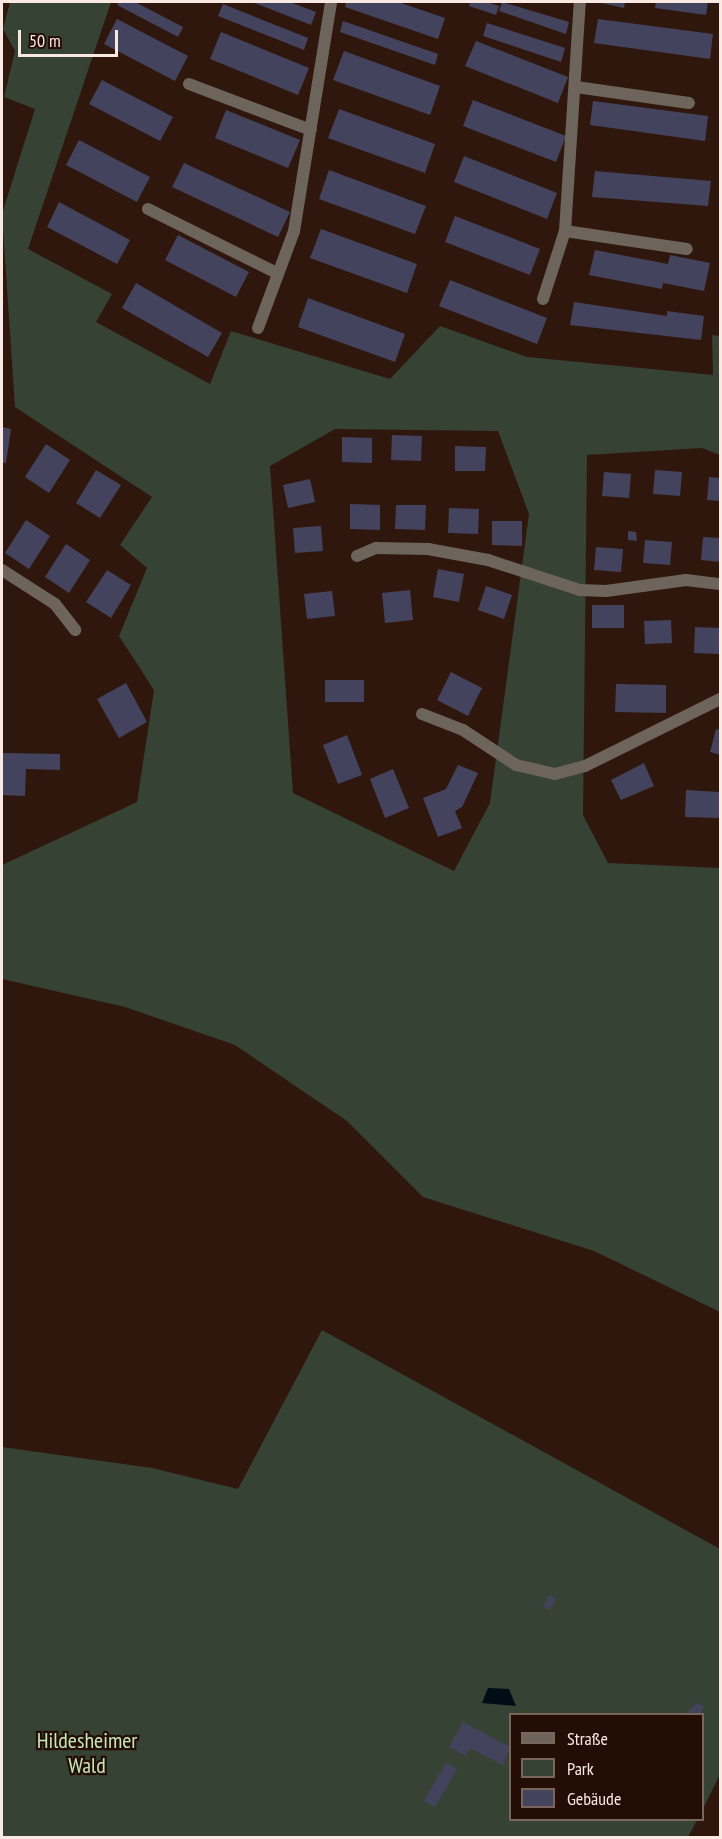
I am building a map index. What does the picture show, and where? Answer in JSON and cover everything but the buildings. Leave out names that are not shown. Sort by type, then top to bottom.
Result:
[{"type":"street","points":[[258,328],[294,231],[331,2]]},
{"type":"street","points":[[543,298],[566,231],[580,2]]},
{"type":"street","points":[[189,84],[311,130]]},
{"type":"street","points":[[576,87],[689,103]]},
{"type":"street","points":[[148,208],[277,273]]},
{"type":"street","points":[[566,231],[687,249]]},
{"type":"street","points":[[357,556],[376,548],[437,550],[488,561],[580,590],[606,591],[686,580],[720,584]]},
{"type":"street","points":[[2,570],[55,604],[75,630]]},
{"type":"street","points":[[422,714],[463,730],[516,765],[555,774],[585,766],[720,699]]},
{"type":"green space","points":[[10,2],[111,2],[28,249],[112,294],[96,322],[210,384],[231,331],[390,379],[440,326],[527,357],[713,375],[712,335],[720,336],[720,455],[702,448],[587,455],[583,815],[608,863],[720,868],[720,1312],[594,1251],[423,1197],[347,1121],[235,1045],[125,1007],[2,979],[2,865],[137,802],[154,690],[119,636],[147,568],[120,545],[152,497],[15,407],[2,214],[35,109],[4,97],[15,51],[3,29]],"holes":[[[335,429],[498,431],[529,514],[490,803],[454,871],[293,793],[270,466]]]},
{"type":"green space","name":"Hildesheimer Wald","points":[[322,1330],[720,1549],[720,1774],[704,1807],[704,1713],[509,1713],[509,1821],[696,1821],[688,1837],[2,1838],[2,1447],[152,1468],[238,1489]]},
{"type":"shaded area","points":[[488,1688],[509,1689],[516,1706],[482,1703]]}]
